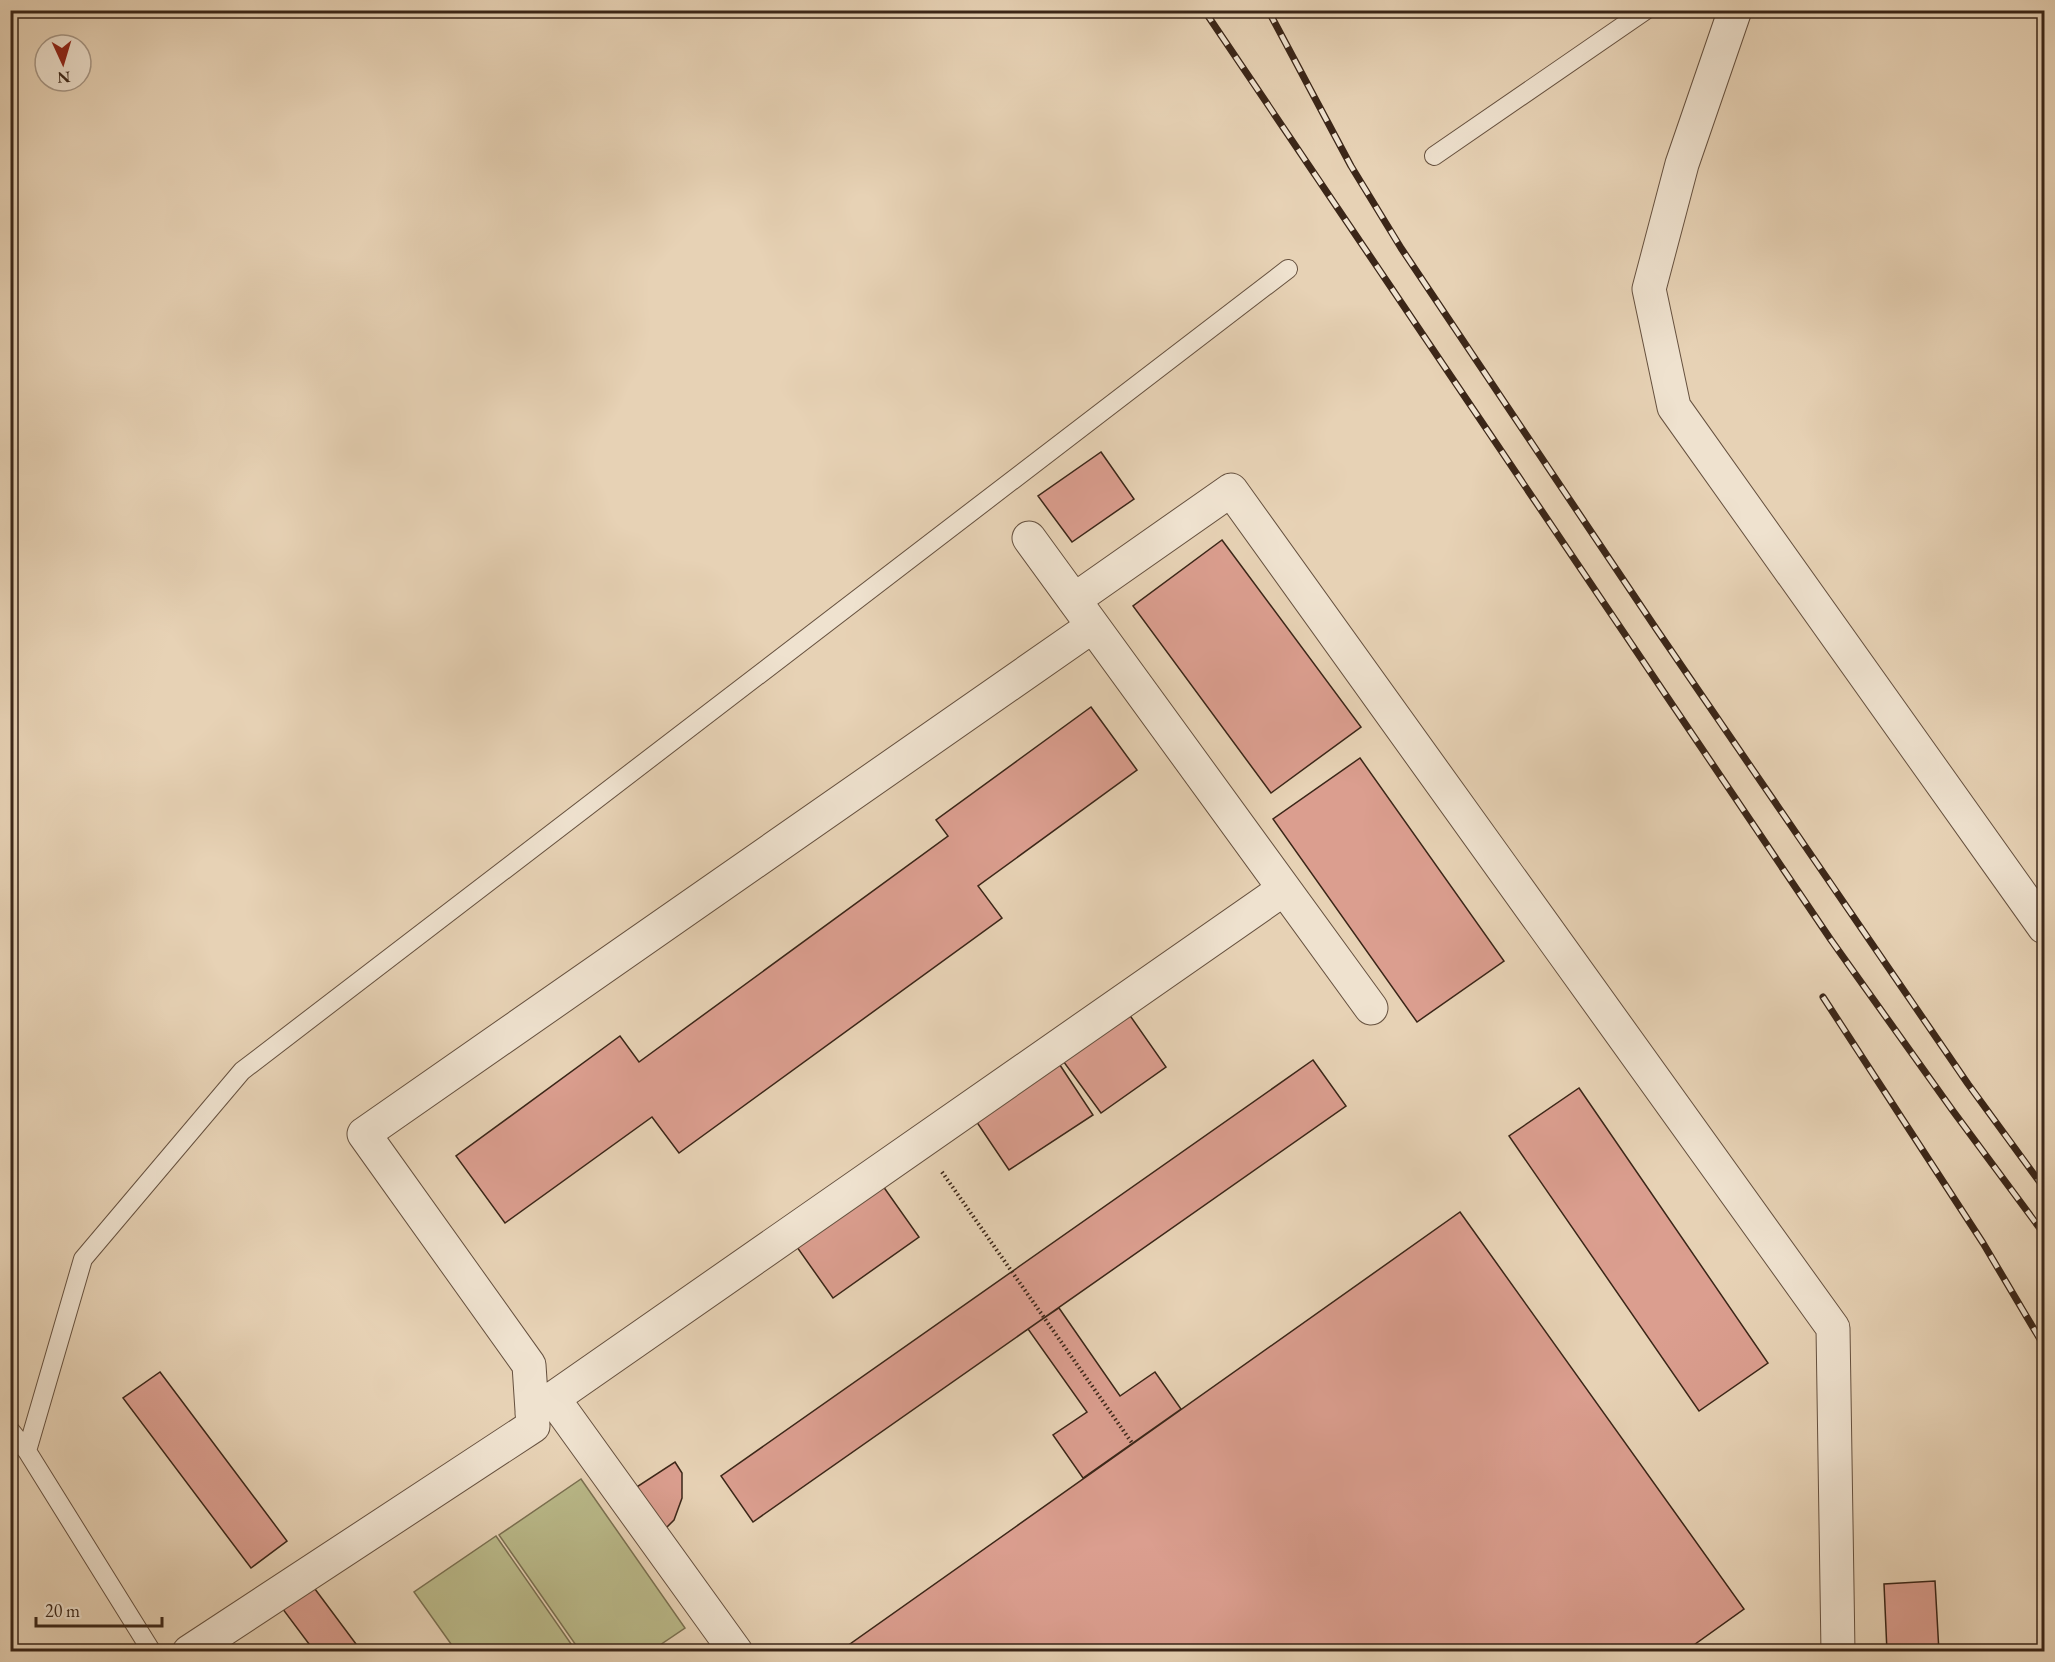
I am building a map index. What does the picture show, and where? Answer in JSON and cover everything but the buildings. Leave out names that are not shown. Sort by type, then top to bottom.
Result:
[{"type":"street","points":[[1735,10],[1682,164],[1649,289],[1674,407],[2044,927]]},
{"type":"street","points":[[736,1652],[543,1406],[529,1365],[364,1134],[1083,613],[1231,490],[1833,1328],[1838,1652]]},
{"type":"street","points":[[1029,538],[1371,1008]]},
{"type":"street","points":[[189,1652],[533,1426],[543,1406],[1284,889]]},
{"type":"lane","points":[[1434,156],[1646,10]]},
{"type":"lane","points":[[27,1451],[83,1259],[242,1071],[1288,269]]},
{"type":"lane","points":[[10,1430],[27,1451],[152,1652]]},
{"type":"path","points":[[921,1142],[1132,1443]]},
{"type":"green space","points":[[581,1479],[685,1628],[651,1651],[580,1651],[499,1535]]},
{"type":"green space","points":[[496,1536],[576,1651],[456,1651],[414,1592]]},
{"type":"railway","points":[[1204,10],[1831,940],[2044,1234]]},
{"type":"railway","points":[[1268,10],[1351,166],[1401,248],[1657,630],[1968,1084],[2044,1188]]},
{"type":"railway","points":[[1823,997],[1983,1243],[2044,1346]]}]
